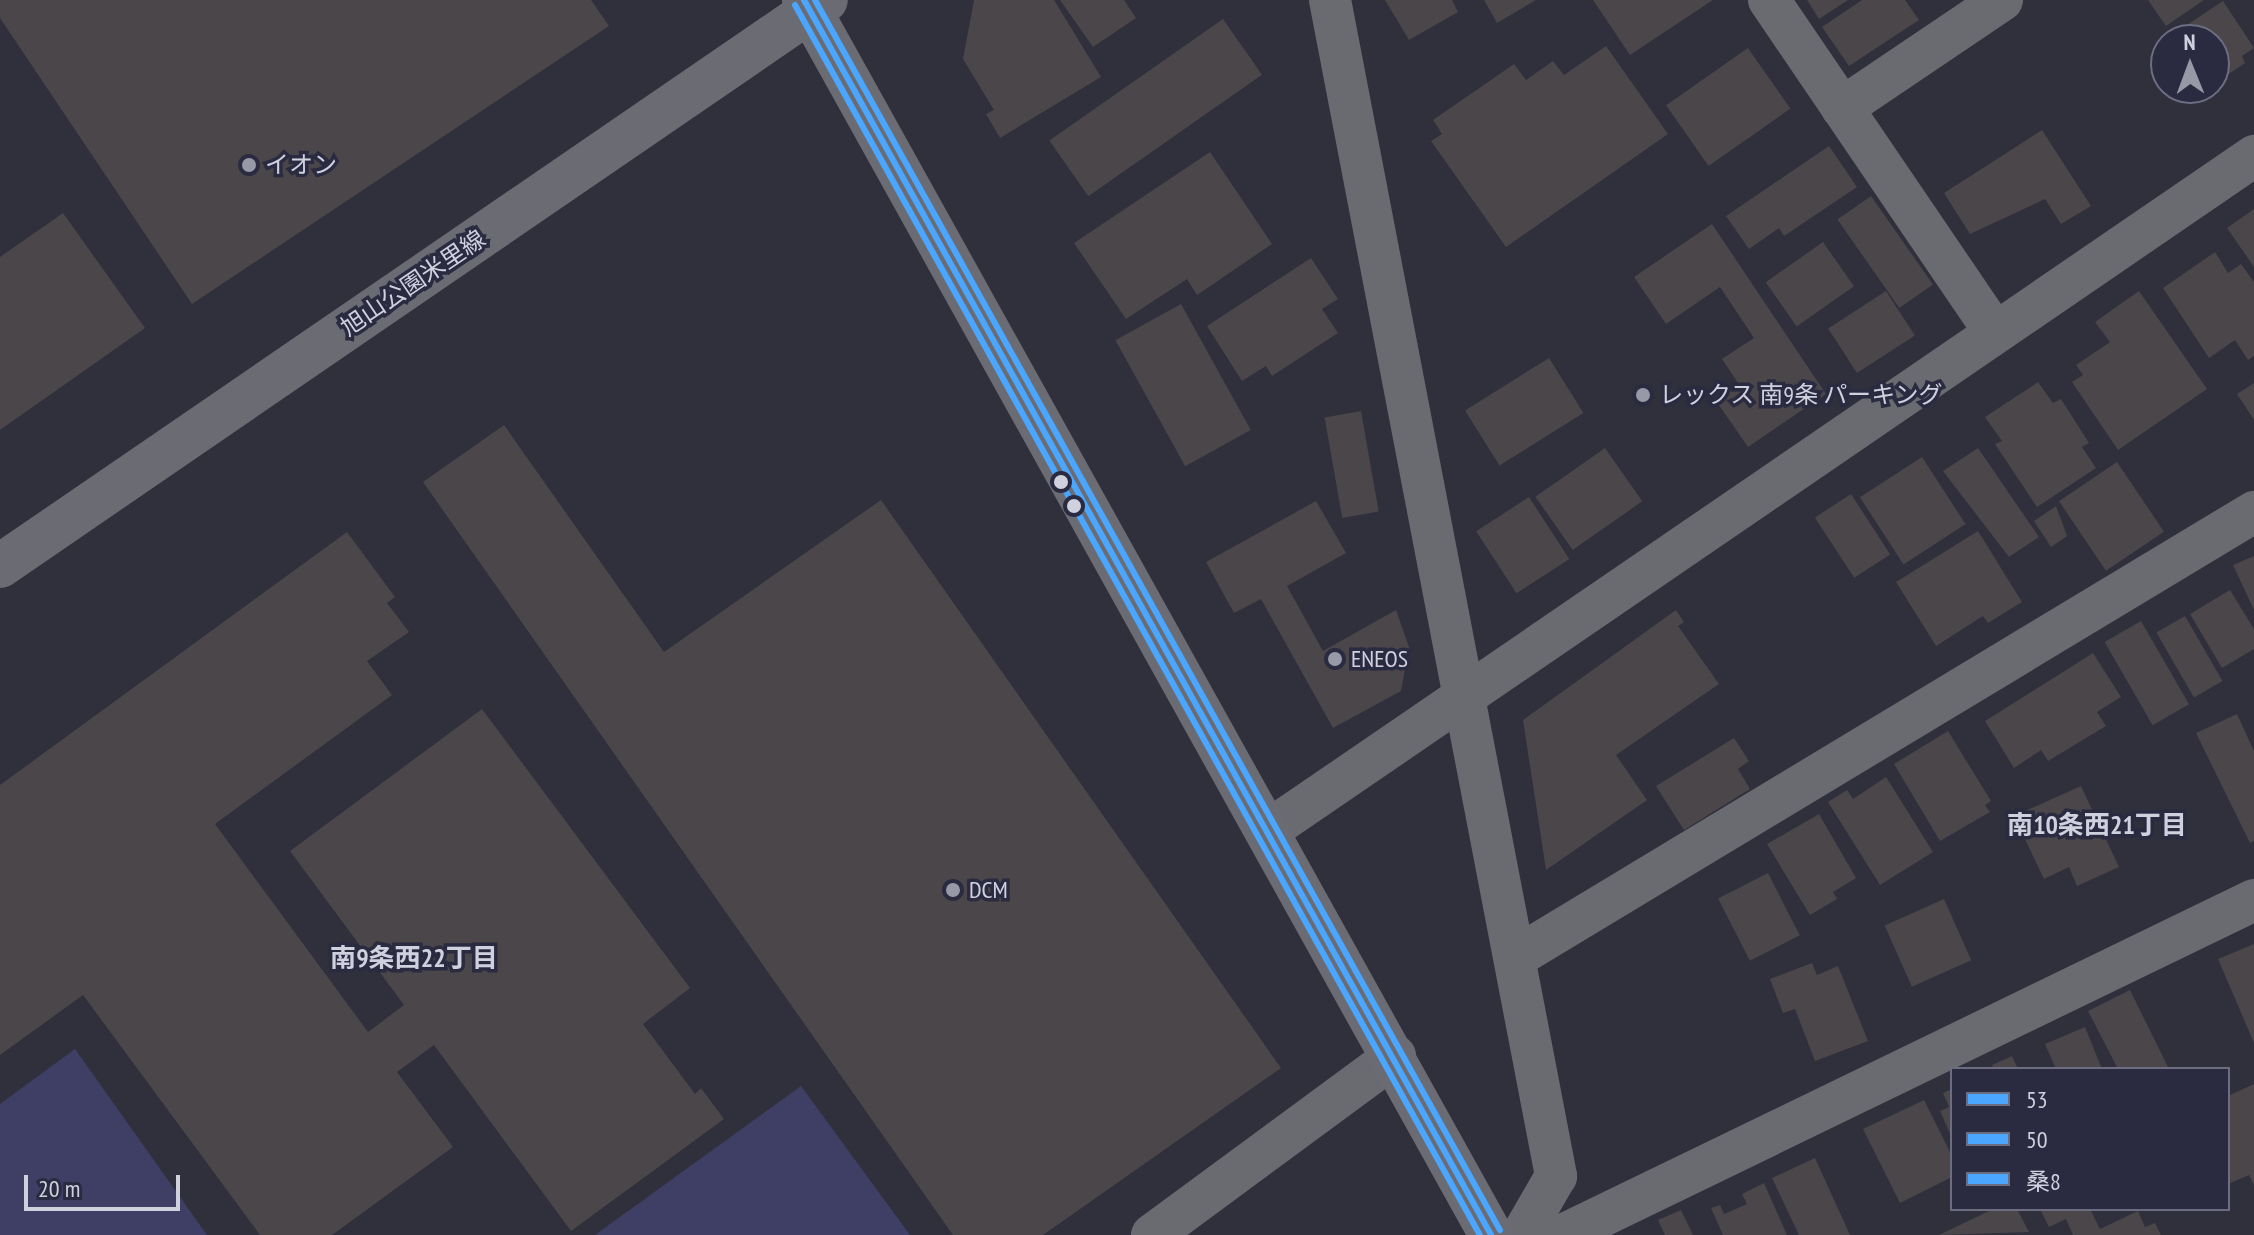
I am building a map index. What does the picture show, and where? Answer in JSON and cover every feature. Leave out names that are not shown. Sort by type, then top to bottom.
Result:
[{"type":"main road","name":"旭山公園米里線","points":[[0,566],[813,4]]},
{"type":"main road","points":[[813,4],[1491,1235]]},
{"type":"street","points":[[1330,0],[1556,1176],[1522,1235]]},
{"type":"street","points":[[1769,0],[1995,333]]},
{"type":"street","points":[[1842,108],[2002,0]]},
{"type":"street","points":[[1269,830],[2254,156]]},
{"type":"street","points":[[1516,957],[2254,512]]},
{"type":"street","points":[[1563,1235],[2254,900]]},
{"type":"street","points":[[1152,1235],[1395,1056]]},
{"type":"shaded area","points":[[75,1049],[207,1235],[0,1235],[0,1104]]},
{"type":"shaded area","points":[[801,1086],[910,1235],[595,1235]]},
{"type":"building","name":"イオン","points":[[0,0],[591,0],[609,26],[192,304],[0,18]]},
{"type":"building","points":[[974,0],[1054,0],[1101,77],[1000,138],[986,114],[994,110],[963,59]]},
{"type":"building","points":[[1060,0],[1124,0],[1136,18],[1093,47]]},
{"type":"building","points":[[1385,0],[1452,0],[1458,12],[1409,40]]},
{"type":"building","points":[[1484,0],[1536,0],[1497,23]]},
{"type":"building","points":[[1593,0],[1713,0],[1630,55]]},
{"type":"building","points":[[1807,0],[1848,0],[1819,19]]},
{"type":"building","points":[[1862,0],[1905,0],[1919,20],[1849,66],[1822,27]]},
{"type":"building","points":[[2148,0],[2204,0],[2169,24],[2165,24]]},
{"type":"building","points":[[2223,1],[2254,48],[2242,56],[2245,63],[2230,73],[2230,24],[2188,24]]},
{"type":"building","points":[[1223,19],[1262,75],[1088,196],[1049,141]]},
{"type":"building","points":[[1606,46],[1668,134],[1506,247],[1431,141],[1442,134],[1433,120],[1514,64],[1526,80],[1553,61],[1564,75]]},
{"type":"building","points":[[1748,48],[1790,109],[1709,166],[1666,105]]},
{"type":"building","points":[[2042,130],[2091,206],[2061,224],[2045,199],[1970,234],[1944,193]]},
{"type":"building","points":[[1829,146],[1857,187],[1784,236],[1779,228],[1749,249],[1726,216]]},
{"type":"building","points":[[1210,152],[1272,244],[1197,295],[1187,279],[1126,319],[1074,243]]},
{"type":"building","points":[[1871,196],[1933,284],[1899,308],[1837,220]]},
{"type":"building","points":[[2254,209],[2254,267],[2227,228]]},
{"type":"building","points":[[63,213],[145,328],[0,430],[0,257]]},
{"type":"building","points":[[1712,224],[1826,394],[1748,447],[1714,398],[1738,383],[1722,359],[1754,338],[1720,287],[1666,324],[1634,277]]},
{"type":"building","points":[[1823,242],[1854,286],[1797,326],[1766,282]]},
{"type":"building","points":[[2215,252],[2228,273],[2241,264],[2254,282],[2254,356],[2248,360],[2235,340],[2209,358],[2163,288]]},
{"type":"building","points":[[1311,258],[1338,299],[1322,309],[1338,333],[1272,376],[1266,366],[1242,381],[1207,326]]},
{"type":"building","points":[[1886,291],[1915,335],[1857,373],[1828,329]]},
{"type":"building","points":[[2139,291],[2207,389],[2118,450],[2072,382],[2083,375],[2076,365],[2110,342],[2095,322]]},
{"type":"building","points":[[1181,304],[1251,430],[1185,466],[1115,340]]},
{"type":"building","points":[[1549,358],[1583,413],[1499,466],[1465,410]]},
{"type":"building","points":[[2038,382],[2053,403],[2061,399],[2089,443],[2082,447],[2096,468],[2037,507],[1995,444],[2002,441],[1985,417]]},
{"type":"building","points":[[2254,383],[2254,420],[2237,394]]},
{"type":"building","points":[[1361,411],[1379,511],[1342,518],[1325,417]]},
{"type":"building","points":[[504,425],[664,652],[881,500],[1281,1068],[1043,1235],[953,1235],[423,482]]},
{"type":"building","points":[[1605,448],[1642,501],[1573,550],[1535,497]]},
{"type":"building","points":[[1978,448],[2039,537],[2009,557],[1943,471]]},
{"type":"building","points":[[1922,457],[1966,524],[1904,564],[1860,497]]},
{"type":"building","points":[[2117,462],[2164,532],[2106,571],[2059,501]]},
{"type":"building","points":[[1851,494],[1890,554],[1854,578],[1815,517]]},
{"type":"building","points":[[1529,497],[1569,559],[1516,593],[1476,531]]},
{"type":"building","points":[[1316,501],[1346,553],[1287,586],[1323,651],[1396,610],[1409,647],[1401,691],[1333,728],[1261,599],[1234,613],[1206,562]]},
{"type":"building","points":[[2056,506],[2067,536],[2051,547],[2034,521]]},
{"type":"building","points":[[1978,531],[2022,602],[1988,623],[1983,616],[1936,646],[1896,582]]},
{"type":"building","points":[[347,532],[395,597],[387,603],[409,632],[367,661],[392,695],[215,824],[368,1032],[404,1005],[290,851],[482,709],[690,988],[643,1024],[695,1094],[701,1088],[724,1119],[571,1231],[434,1045],[397,1072],[453,1147],[332,1235],[260,1235],[83,995],[0,1055],[0,785]]},
{"type":"building","points":[[2254,556],[2254,610],[2233,565]]},
{"type":"building","points":[[2230,590],[2254,629],[2254,649],[2222,668],[2190,614]]},
{"type":"building","points":[[1676,610],[1684,622],[1678,626],[1719,684],[1616,755],[1647,800],[1546,870],[1523,720]]},
{"type":"building","points":[[2185,616],[2222,681],[2194,697],[2156,633]]},
{"type":"building","points":[[2141,621],[2189,704],[2153,725],[2105,642]]},
{"type":"building","points":[[2093,653],[2121,697],[2097,712],[2106,726],[2048,761],[2041,750],[2014,768],[1985,721]]},
{"type":"building","points":[[2237,714],[2254,751],[2254,841],[2250,843],[2196,733]]},
{"type":"building","points":[[1948,731],[1991,801],[1985,805],[1990,812],[1940,841],[1894,764]]},
{"type":"building","points":[[1734,738],[1749,761],[1738,769],[1750,789],[1684,830],[1656,786]]},
{"type":"building","points":[[1886,777],[1933,852],[1880,885],[1828,802],[1847,790],[1853,799]]},
{"type":"building","points":[[2081,786],[2119,867],[2077,886],[2069,867],[2044,879],[2014,816]]},
{"type":"building","points":[[1819,814],[1856,878],[1833,892],[1837,899],[1810,915],[1767,844]]},
{"type":"building","points":[[1768,873],[1800,935],[1750,961],[1718,898]]},
{"type":"building","points":[[1944,899],[1971,960],[1912,987],[1885,925]]},
{"type":"building","points":[[2254,944],[2254,1043],[2218,959]]},
{"type":"building","points":[[1812,963],[1817,975],[1838,966],[1868,1041],[1815,1061],[1795,1009],[1783,1013],[1770,979]]},
{"type":"building","points":[[2130,990],[2168,1067],[2117,1067],[2088,1011]]},
{"type":"building","points":[[2085,1027],[2101,1067],[2055,1067],[2045,1044]]},
{"type":"building","points":[[2012,1056],[2017,1067],[1992,1067]]},
{"type":"building","points":[[2254,1084],[2254,1185],[2249,1175],[2230,1183],[2230,1095]]},
{"type":"building","points":[[1950,1090],[1950,1134],[1940,1111],[1949,1107],[1943,1093]]},
{"type":"building","points":[[1924,1100],[1950,1152],[1950,1178],[1900,1203],[1863,1129]]},
{"type":"building","points":[[1815,1158],[1850,1235],[1799,1235],[1772,1178]]},
{"type":"building","points":[[1764,1183],[1787,1235],[1723,1235],[1711,1208],[1720,1205],[1724,1214],[1747,1204],[1742,1194]]},
{"type":"building","points":[[1681,1210],[1693,1235],[1665,1235],[1658,1220]]},
{"type":"building","points":[[1989,1211],[2018,1211],[2029,1232],[1939,1235]]},
{"type":"building","points":[[2041,1211],[2091,1211],[2100,1229],[2138,1211],[2145,1227],[2155,1223],[2161,1235],[2073,1235],[2066,1219],[2049,1227]]},
{"type":"transit line","name":"53","points":[[804,0],[1491,1235]]},
{"type":"transit line","name":"桑8","points":[[815,0],[1500,1230]]},
{"type":"transit line","name":"50","points":[[795,5],[1480,1235]]},
{"type":"place","name":"イオン","points":[[249,165]]},
{"type":"place","name":"レックス 南9条 パーキング","points":[[1643,395]]},
{"type":"place","name":"ENEOS","points":[[1335,659]]},
{"type":"place","name":"DCM","points":[[953,890]]},
{"type":"district","name":"南10条西21丁目","points":[[2097,825]]},
{"type":"district","name":"南9条西22丁目","points":[[414,958]]}]
